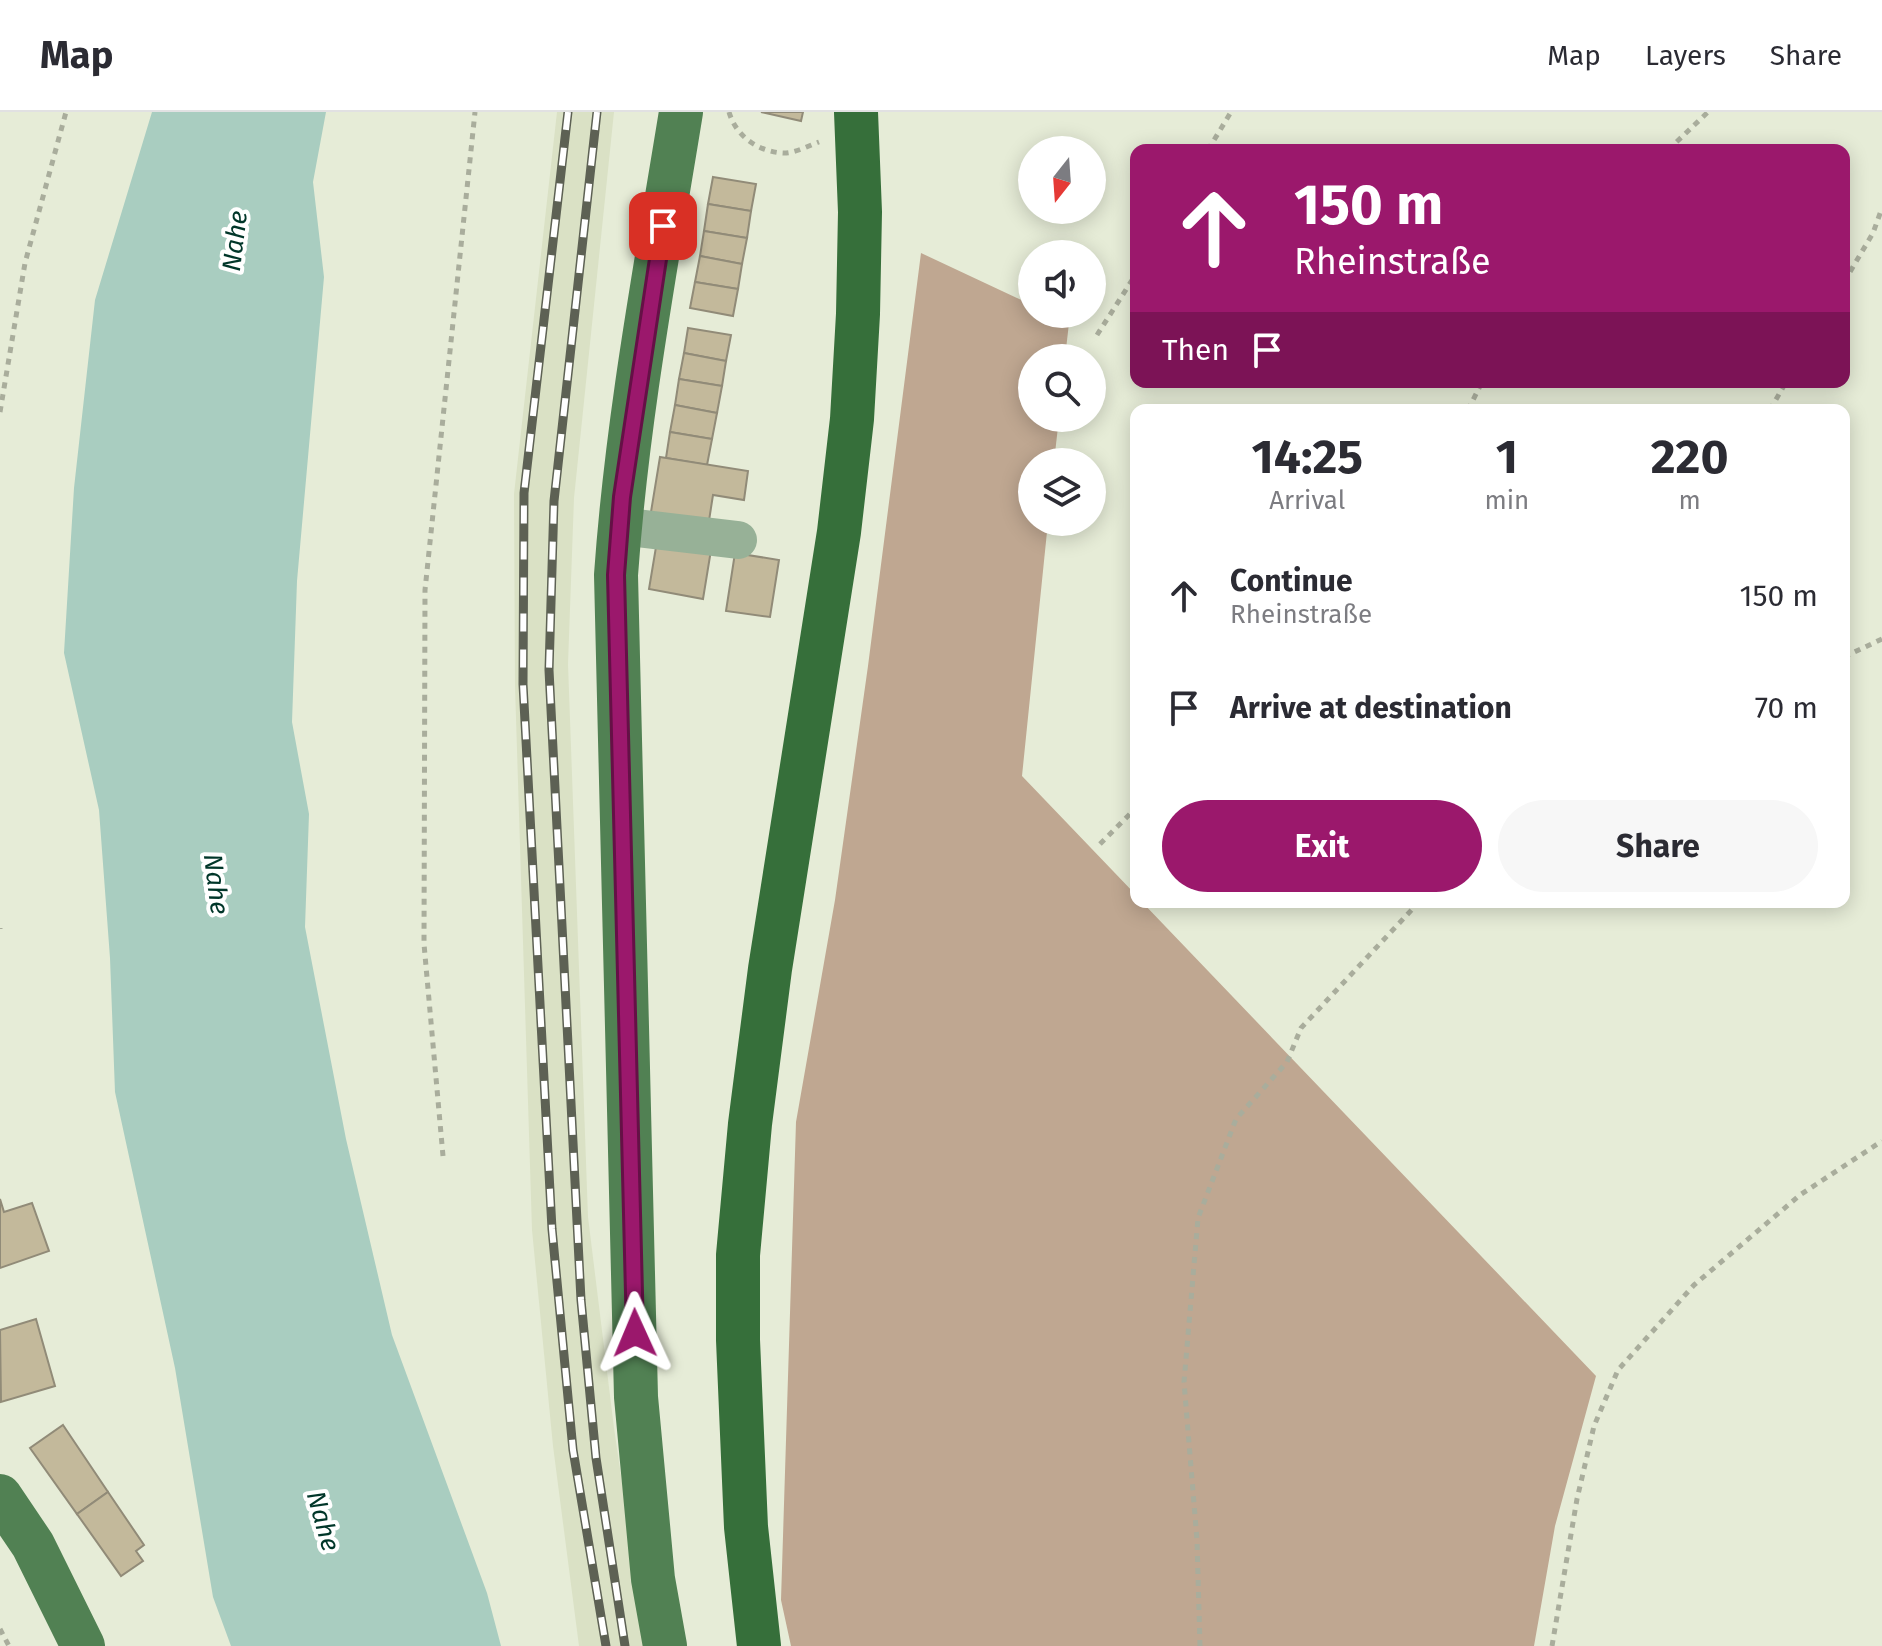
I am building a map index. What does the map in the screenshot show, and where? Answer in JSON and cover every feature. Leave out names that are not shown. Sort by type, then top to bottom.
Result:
[{"type":"highway","points":[[759,1646],[746,1527],[738,1340],[738,1255],[750,1124],[770,969],[839,532],[852,419],[860,212],[856,112]]},
{"type":"main road","points":[[665,1646],[653,1579],[636,1397],[616,575],[619,526],[642,354],[681,112]]},
{"type":"main road","points":[[0,1496],[33,1545],[83,1646]]},
{"type":"lane","points":[[619,526],[738,540]]},
{"type":"path","points":[[0,412],[25,263],[65,112]]},
{"type":"path","points":[[443,1156],[424,944],[425,590],[475,112]]},
{"type":"path","points":[[729,112],[745,140],[765,148],[784,153],[822,141]]},
{"type":"path","points":[[1212,144],[1231,112]]},
{"type":"path","points":[[1674,144],[1708,112]]},
{"type":"path","points":[[1850,272],[1873,233],[1882,208]]},
{"type":"path","points":[[1873,233],[1882,227]]},
{"type":"path","points":[[1097,335],[1130,283]]},
{"type":"path","points":[[1850,654],[1882,639]]},
{"type":"path","points":[[1100,844],[1130,814]]},
{"type":"path","points":[[1200,1646],[1197,1540],[1184,1382],[1198,1218],[1236,1119],[1287,1062],[1301,1028],[1413,908]]},
{"type":"path","points":[[1552,1646],[1577,1499],[1594,1426],[1618,1370],[1694,1285],[1800,1195],[1882,1141]]},
{"type":"path","points":[[0,1629],[9,1646]]},
{"type":"shaded area","points":[[557,112],[614,112],[574,498],[568,664],[588,1217],[614,1428],[646,1646],[579,1646],[553,1446],[532,1230],[515,686],[514,494]]},
{"type":"shaded area","points":[[921,253],[1018,298],[1018,328],[1068,328],[1067,344],[1018,344],[1018,432],[1057,432],[1056,448],[1018,448],[1018,536],[1047,536],[1022,776],[1130,889],[1130,908],[1148,908],[1596,1376],[1555,1526],[1534,1646],[791,1646],[781,1600],[796,1122],[835,900]]},
{"type":"water","name":"Nahe","points":[[152,112],[326,112],[313,182],[324,277],[297,581],[292,722],[309,814],[305,927],[346,1139],[392,1335],[487,1593],[501,1646],[231,1646],[213,1597],[175,1368],[115,1092],[110,958],[99,810],[64,653],[74,488],[95,300]]},
{"type":"building","points":[[761,112],[803,112],[801,121]]},
{"type":"building","points":[[713,177],[756,184],[751,211],[708,204]]},
{"type":"building","points":[[708,204],[751,211],[747,238],[704,231]]},
{"type":"building","points":[[704,231],[747,238],[742,264],[700,256]]},
{"type":"building","points":[[700,256],[742,264],[738,289],[695,282]]},
{"type":"building","points":[[695,282],[738,289],[733,316],[690,308]]},
{"type":"building","points":[[688,328],[731,335],[726,361],[684,353]]},
{"type":"building","points":[[684,353],[726,361],[722,386],[679,379]]},
{"type":"building","points":[[679,379],[722,386],[717,413],[675,405]]},
{"type":"building","points":[[675,405],[717,413],[712,439],[670,432]]},
{"type":"building","points":[[670,432],[712,439],[707,465],[666,458]]},
{"type":"building","points":[[660,457],[748,471],[744,500],[713,495],[708,527],[650,518]]},
{"type":"building","points":[[657,541],[711,550],[703,599],[649,589]]},
{"type":"building","points":[[735,553],[779,560],[770,617],[726,611]]},
{"type":"building","points":[[0,1199],[4,1212],[32,1203],[49,1251],[0,1268]]},
{"type":"building","points":[[36,1319],[55,1386],[1,1402],[0,1330]]},
{"type":"building","points":[[63,1425],[108,1492],[77,1514],[30,1448]]},
{"type":"building","points":[[108,1492],[144,1545],[136,1551],[143,1561],[121,1576],[77,1514]]},
{"type":"railway","points":[[568,112],[524,493],[523,684],[552,1229],[573,1450],[606,1646]]},
{"type":"railway","points":[[597,112],[554,501],[549,670],[581,1300],[596,1458],[625,1646]]},
{"type":"route","points":[[635,1333],[616,575],[622,497],[663,226]]}]
